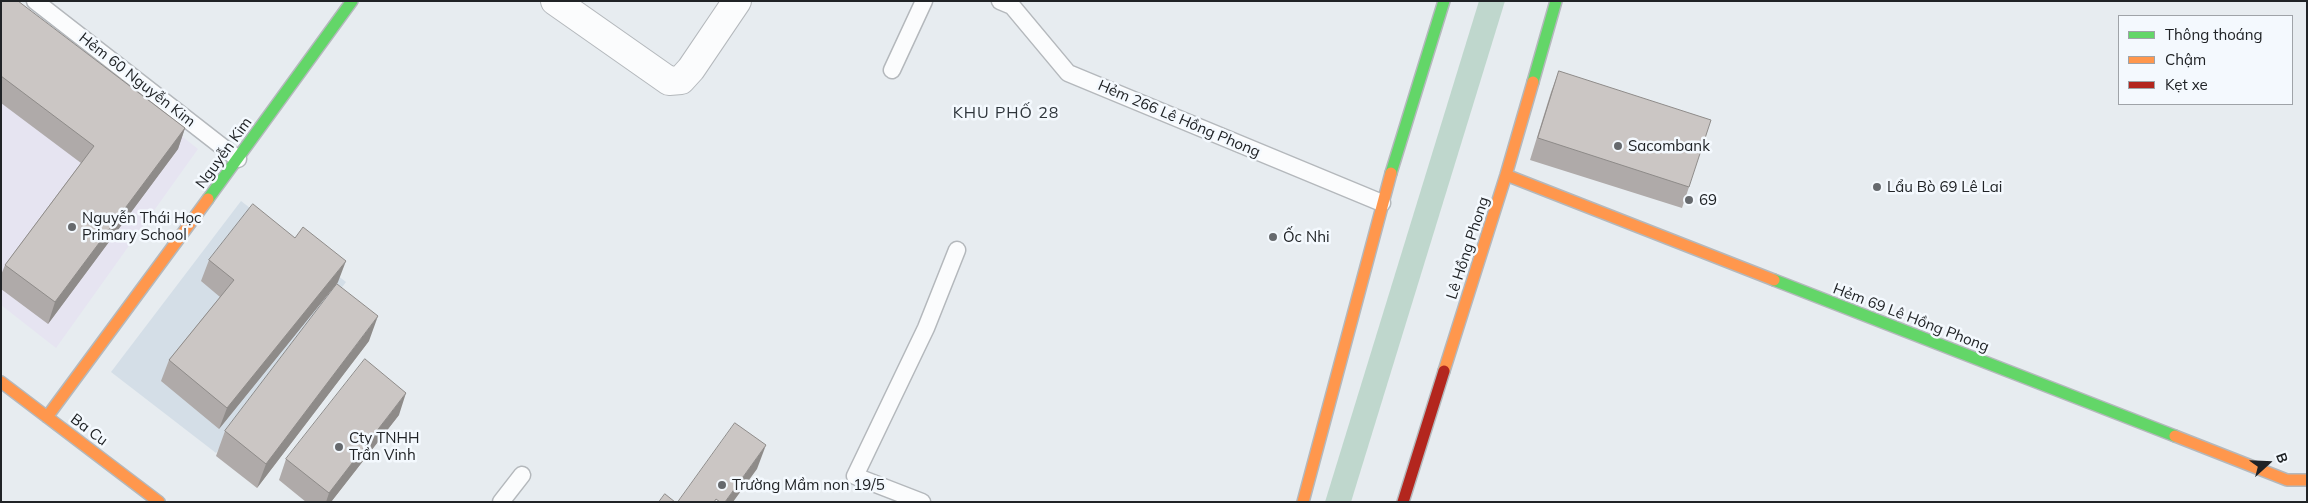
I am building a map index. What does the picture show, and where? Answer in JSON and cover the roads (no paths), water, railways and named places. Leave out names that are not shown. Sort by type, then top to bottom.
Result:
[{"type":"street","name":"Nguyễn Kim","points":[[47,417],[352,1]]},
{"type":"street","points":[[555,1],[669,81],[681,80],[691,69],[737,1]]},
{"type":"street","points":[[1303,502],[1382,203],[1444,1]]},
{"type":"street","name":"Lê Hồng Phong","points":[[1403,502],[1506,176],[1556,1]]},
{"type":"street","name":"Hẻm 69 Lê Hồng Phong","points":[[1506,176],[2287,480],[2307,480]]},
{"type":"street","name":"Ba Cu","points":[[1,382],[159,502]]},
{"type":"lane","name":"Hẻm 60 Nguyễn Kim","points":[[35,1],[238,159]]},
{"type":"lane","points":[[892,70],[924,1]]},
{"type":"lane","name":"Hẻm 266 Lê Hồng Phong","points":[[1000,1],[1012,6],[1068,73],[1382,203]]},
{"type":"lane","points":[[922,502],[855,476],[926,328],[957,250]]},
{"type":"lane","points":[[501,502],[522,475]]},
{"type":"place","name":"Sacombank","points":[[1618,146]]},
{"type":"place","name":"Lẩu Bò 69 Lê Lai","points":[[1877,187]]},
{"type":"place","name":"69","points":[[1689,200]]},
{"type":"place","name":"Nguyễn Thái Học Primary School","points":[[72,227]]},
{"type":"place","name":"Ốc Nhi","points":[[1273,237]]},
{"type":"place","name":"Cty TNHH Trần Vinh","points":[[339,447]]},
{"type":"place","name":"Trường Mầm non 19/5","points":[[722,485]]},
{"type":"district","name":"KHU PHỐ 28","points":[[1006,113]]}]
